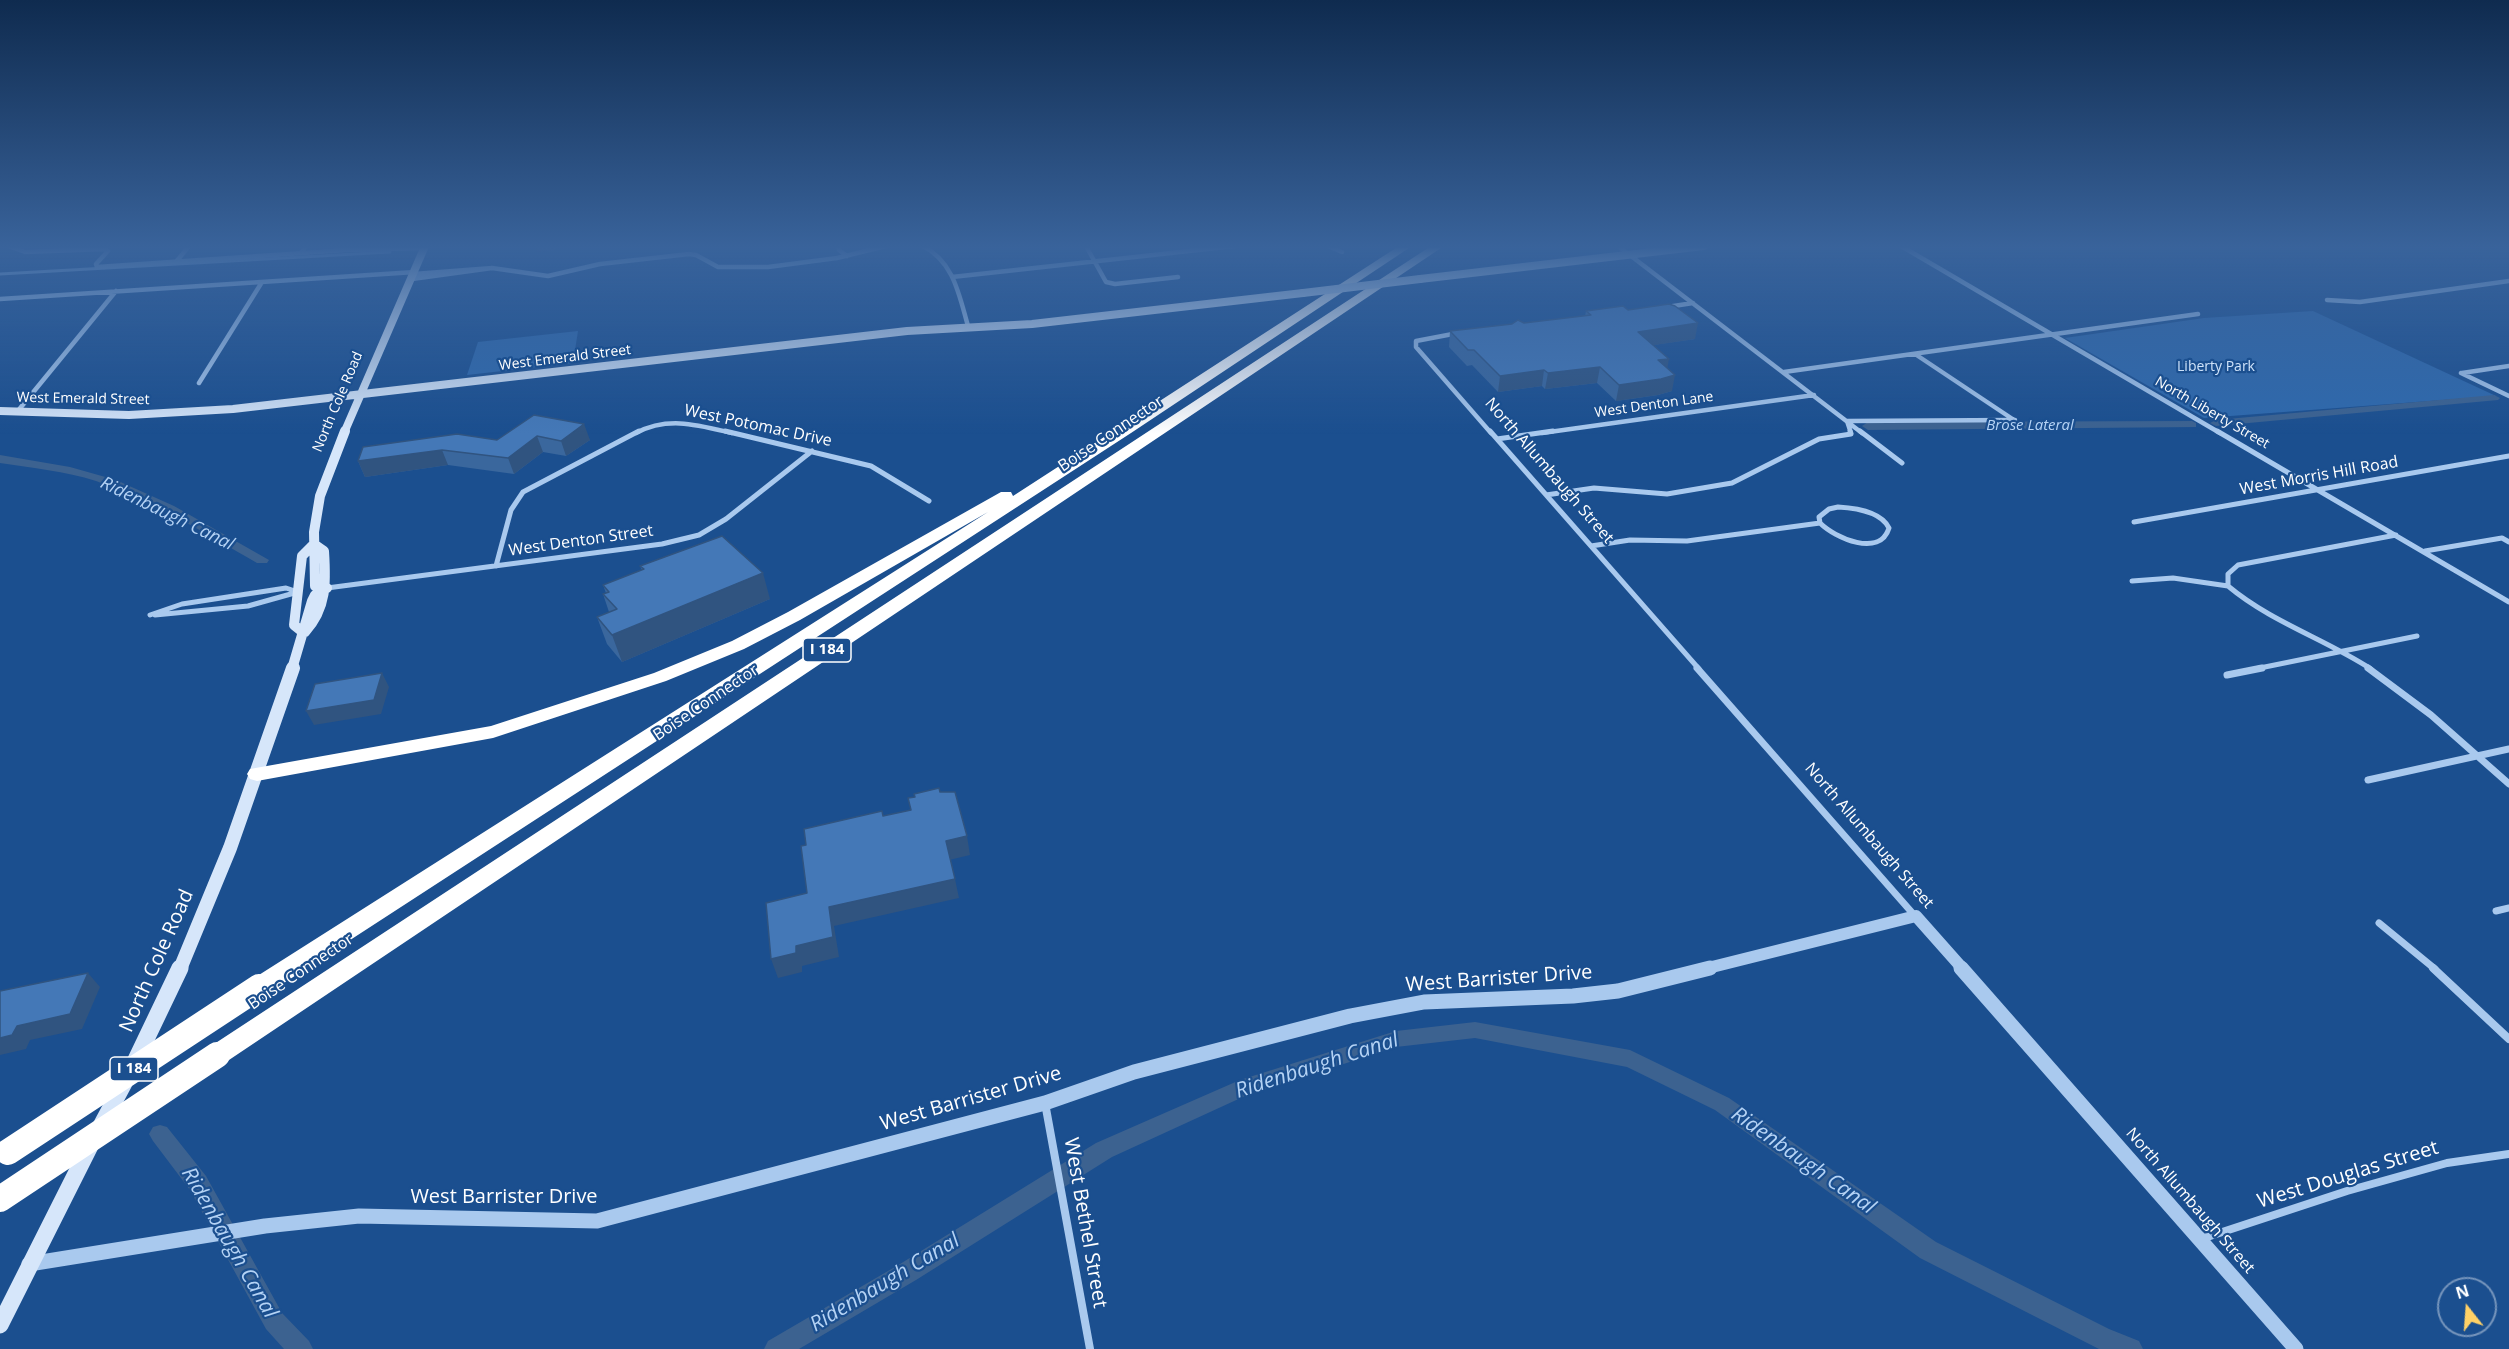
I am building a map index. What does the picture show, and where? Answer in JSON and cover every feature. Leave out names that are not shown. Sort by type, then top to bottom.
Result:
[{"type":"highway","name":"Boise Connector","points":[[4,1154],[1310,309]]},
{"type":"highway","name":"Boise Connector","points":[[0,1199],[1343,309]]},
{"type":"highway","points":[[257,774],[494,732],[660,677],[738,645],[794,616],[946,527],[1126,430]]},
{"type":"main road","name":"North Cole Road","points":[[304,633],[294,625],[302,556],[314,544],[316,511],[320,496],[359,395],[398,309]]},
{"type":"main road","name":"West Emerald Street","points":[[0,411],[118,415],[185,413],[968,326],[1032,324],[1164,309]]},
{"type":"main road","points":[[314,544],[315,586],[327,588]]},
{"type":"main road","name":"North Cole Road","points":[[0,1324],[152,1029],[182,966],[232,846],[304,633],[318,621],[327,588]]},
{"type":"street","points":[[16,412],[101,309]]},
{"type":"street","points":[[199,383],[245,309]]},
{"type":"street","points":[[962,309],[968,326]]},
{"type":"street","points":[[1702,309],[1902,464]]},
{"type":"street","name":"North Liberty Street","points":[[2010,309],[2509,602]]},
{"type":"street","points":[[1784,372],[2198,314]]},
{"type":"street","name":"North Allumbaugh Street","points":[[1464,332],[1422,339],[1416,341],[1416,346],[2296,1349]]},
{"type":"street","points":[[1847,421],[2015,420],[1915,354]]},
{"type":"street","points":[[2509,366],[2461,373],[2509,396]]},
{"type":"street","name":"West Denton Lane","points":[[1497,439],[1814,395]]},
{"type":"street","points":[[1546,495],[1594,488],[1667,494],[1732,483],[1819,439],[1851,434],[1847,421]]},
{"type":"street","name":"West Potomac Drive","points":[[496,566],[511,510],[523,492],[645,428],[663,423],[684,422],[853,460],[871,466],[929,501]]},
{"type":"street","name":"West Denton Street","points":[[327,588],[662,544],[699,535],[726,519],[812,451]]},
{"type":"street","name":"West Morris Hill Road","points":[[2134,522],[2509,456]]},
{"type":"street","points":[[1838,507],[1849,507],[1871,513],[1886,523],[1889,529],[1883,539],[1864,543],[1842,539],[1832,534],[1820,523],[1819,517],[1822,512],[1838,507]]},
{"type":"street","points":[[1591,546],[1629,540],[1688,542],[1820,523]]},
{"type":"street","points":[[2228,586],[2228,574],[2238,565],[2397,535]]},
{"type":"street","points":[[2425,551],[2502,538],[2509,542]]},
{"type":"street","points":[[2132,581],[2173,578],[2228,586],[2256,607],[2342,651],[2412,698],[2447,726],[2509,784]]},
{"type":"street","points":[[286,588],[299,592],[282,599],[177,614],[150,615],[182,604],[286,588]]},
{"type":"street","points":[[2227,675],[2417,636]]},
{"type":"street","points":[[2368,780],[2509,749]]},
{"type":"street","points":[[2496,911],[2509,908]]},
{"type":"street","name":"West Barrister Drive","points":[[29,1264],[264,1226],[359,1216],[597,1221],[1045,1102],[1134,1072],[1350,1016],[1424,1002],[1573,996],[1618,991],[1916,916]]},
{"type":"street","points":[[2379,923],[2429,964],[2509,1039]]},
{"type":"street","name":"West Bethel Street","points":[[1045,1102],[1090,1349]]},
{"type":"street","name":"West Douglas Street","points":[[2200,1240],[2348,1191],[2447,1163],[2509,1154]]},
{"type":"green space","name":"Liberty Park","points":[[2313,311],[2496,396],[2204,418],[2065,338],[2204,318]]},
{"type":"green space","points":[[578,331],[573,363],[467,375],[478,342]]},
{"type":"building","points":[[1601,309],[1679,309],[1698,323],[1638,332],[1669,359],[1658,360],[1675,375],[1619,385],[1600,367],[1548,373],[1544,370],[1500,376],[1474,350],[1468,350],[1450,331],[1512,324],[1518,320],[1524,323],[1591,315],[1586,311]]},
{"type":"building","points":[[534,415],[584,424],[561,441],[537,436],[508,458],[442,450],[358,461],[363,447],[457,434],[497,440]]},
{"type":"building","points":[[722,536],[763,573],[612,635],[597,617],[617,609],[603,594],[609,592],[603,585],[644,569],[640,566]]},
{"type":"building","points":[[382,673],[374,700],[306,711],[315,684]]},
{"type":"building","points":[[939,788],[940,792],[955,792],[967,836],[946,841],[955,879],[829,907],[833,937],[796,946],[796,953],[771,959],[766,903],[807,893],[801,846],[806,845],[804,829],[882,811],[883,816],[911,810],[908,798],[915,797],[914,794]]},
{"type":"building","points":[[88,973],[70,1014],[17,1026],[12,1035],[0,1038],[0,991]]},
{"type":"waterway","name":"Brose Lateral","points":[[2216,423],[2494,398]]},
{"type":"waterway","name":"Brose Lateral","points":[[1868,426],[2192,425]]},
{"type":"waterway","name":"Ridenbaugh Canal","points":[[0,459],[70,471],[112,483],[169,509],[262,560]]},
{"type":"waterway","name":"Ridenbaugh Canal","points":[[776,1349],[908,1272],[1104,1150],[1240,1089],[1396,1039],[1475,1030],[1630,1059],[1722,1104],[1928,1250],[2104,1339],[2131,1349]]},
{"type":"waterway","name":"Ridenbaugh Canal","points":[[160,1134],[198,1183],[274,1321],[301,1349]]}]
